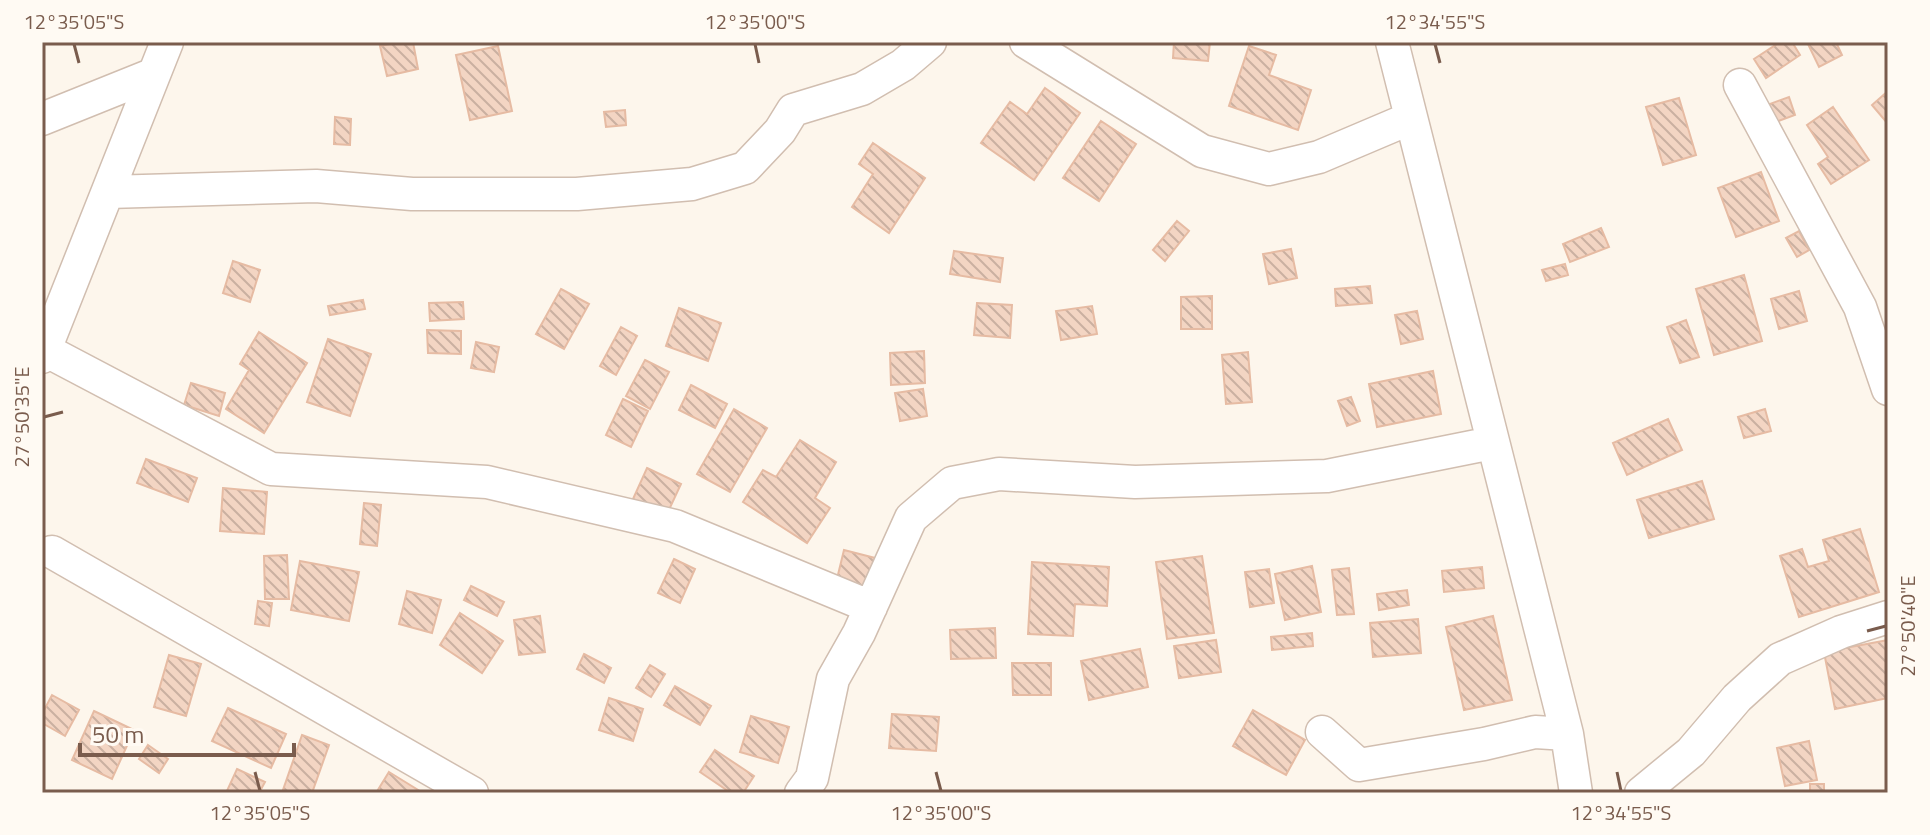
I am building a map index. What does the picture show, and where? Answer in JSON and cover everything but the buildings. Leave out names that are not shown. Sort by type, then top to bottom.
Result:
[{"type":"street","points":[[167,42],[43,353],[121,387],[271,469],[487,482],[675,526],[871,607]]},
{"type":"street","points":[[108,192],[316,186],[412,194],[577,194],[692,184],[745,168],[780,131],[793,110],[862,89],[903,65],[930,42]]},
{"type":"street","points":[[1026,42],[1202,151],[1269,169],[1319,157],[1411,118]]},
{"type":"street","points":[[1392,42],[1567,734],[1576,793]]},
{"type":"street","points":[[42,119],[154,74]]},
{"type":"street","points":[[1740,85],[1860,307],[1888,389]]},
{"type":"street","points":[[801,793],[812,778],[833,679],[871,607],[911,518],[952,483],[999,474],[1135,482],[1327,476],[1492,443]]},
{"type":"street","points":[[52,552],[472,793]]},
{"type":"street","points":[[1641,793],[1691,752],[1737,698],[1780,659],[1841,632],[1888,617]]},
{"type":"street","points":[[1322,732],[1359,765],[1535,732],[1567,734]]}]
